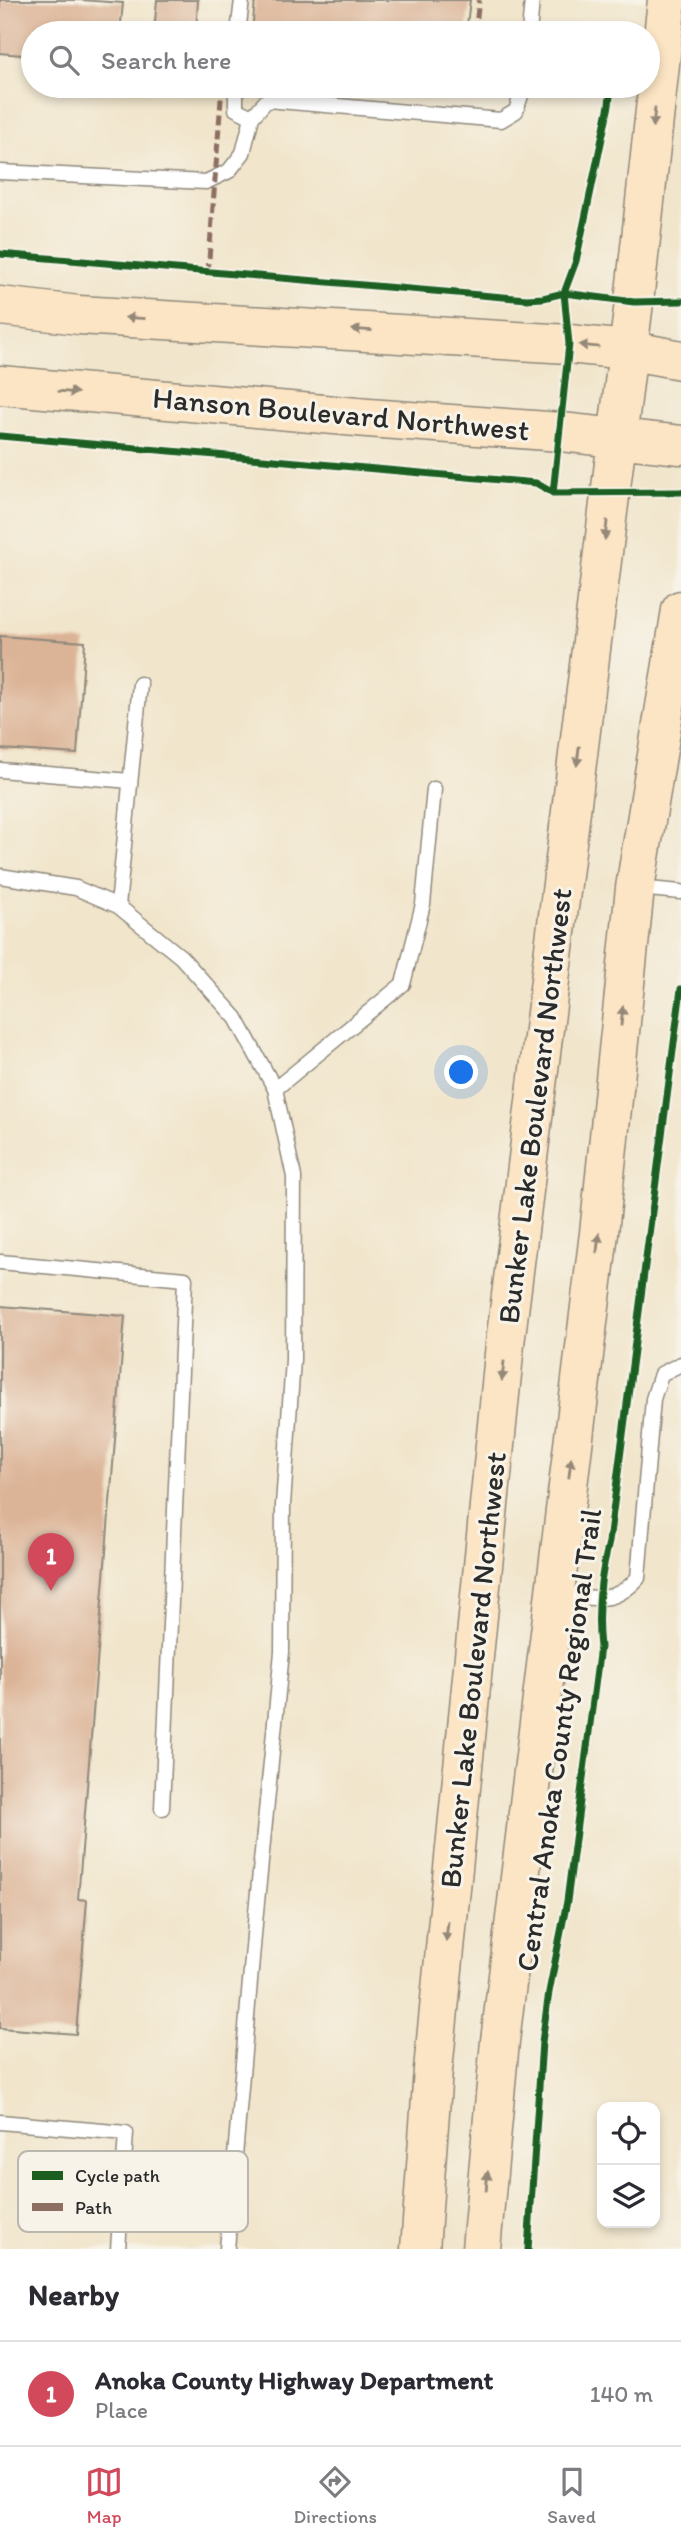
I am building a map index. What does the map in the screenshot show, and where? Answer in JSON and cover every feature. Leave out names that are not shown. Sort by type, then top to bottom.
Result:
[{"type":"main road","name":"Bunker Lake Boulevard Northwest","points":[[660,61],[667,0]]},
{"type":"main road","name":"Bunker Lake Boulevard Northwest","points":[[421,2232],[433,2070],[505,1344],[617,438],[656,98]]},
{"type":"main road","points":[[0,306],[79,314],[627,350],[681,360]]},
{"type":"main road","name":"Hanson Boulevard Northwest","points":[[0,385],[681,445]]},
{"type":"main road","points":[[481,2249],[500,2041],[601,1219],[635,888],[681,610]]},
{"type":"lane","points":[[239,21],[242,0]]},
{"type":"lane","points":[[530,21],[532,0]]},
{"type":"lane","points":[[236,98],[236,109],[252,117]]},
{"type":"lane","points":[[0,172],[206,182],[229,171],[243,153],[252,117],[267,100],[501,120],[516,111],[520,98]]},
{"type":"lane","points":[[118,906],[140,684]]},
{"type":"lane","points":[[0,770],[130,781]]},
{"type":"lane","points":[[275,1089],[403,984],[423,904],[433,789]]},
{"type":"lane","points":[[0,876],[76,888],[118,906],[181,957],[236,1018],[275,1089],[294,1177],[293,1360],[283,1505],[282,1652],[235,2151]]},
{"type":"lane","points":[[635,888],[681,892]]},
{"type":"lane","points":[[0,1262],[185,1279],[162,1808]]},
{"type":"lane","points":[[555,1592],[599,1599],[625,1593],[638,1578],[653,1399],[661,1374],[681,1364]]},
{"type":"lane","points":[[0,2122],[126,2133],[125,2151]]},
{"type":"building","points":[[0,0],[123,3],[121,21],[21,21],[21,55],[0,53]]},
{"type":"building","points":[[157,0],[198,0],[197,21],[155,21]]},
{"type":"building","points":[[255,0],[470,0],[467,21],[253,21]]},
{"type":"building","points":[[0,636],[85,642],[77,754],[0,749]]},
{"type":"building","points":[[0,1306],[125,1316],[78,1899],[87,1900],[76,2034],[0,2028]]},
{"type":"marked path","points":[[476,21],[479,0]]},
{"type":"marked path","points":[[208,273],[221,98]]},
{"type":"cycle path","points":[[553,493],[569,344],[564,293],[576,261],[610,98]]},
{"type":"cycle path","points":[[0,254],[527,299],[564,293],[634,302],[681,301]]},
{"type":"cycle path","points":[[0,436],[536,483],[553,493],[681,492]]},
{"type":"cycle path","name":"Central Anoka County Regional Trail","points":[[528,2249],[542,2042],[567,1901],[600,1647],[598,1620],[601,1581],[609,1542],[681,989]]},
{"type":"place","name":"Anoka County Highway Department","points":[[51,1591]]}]
